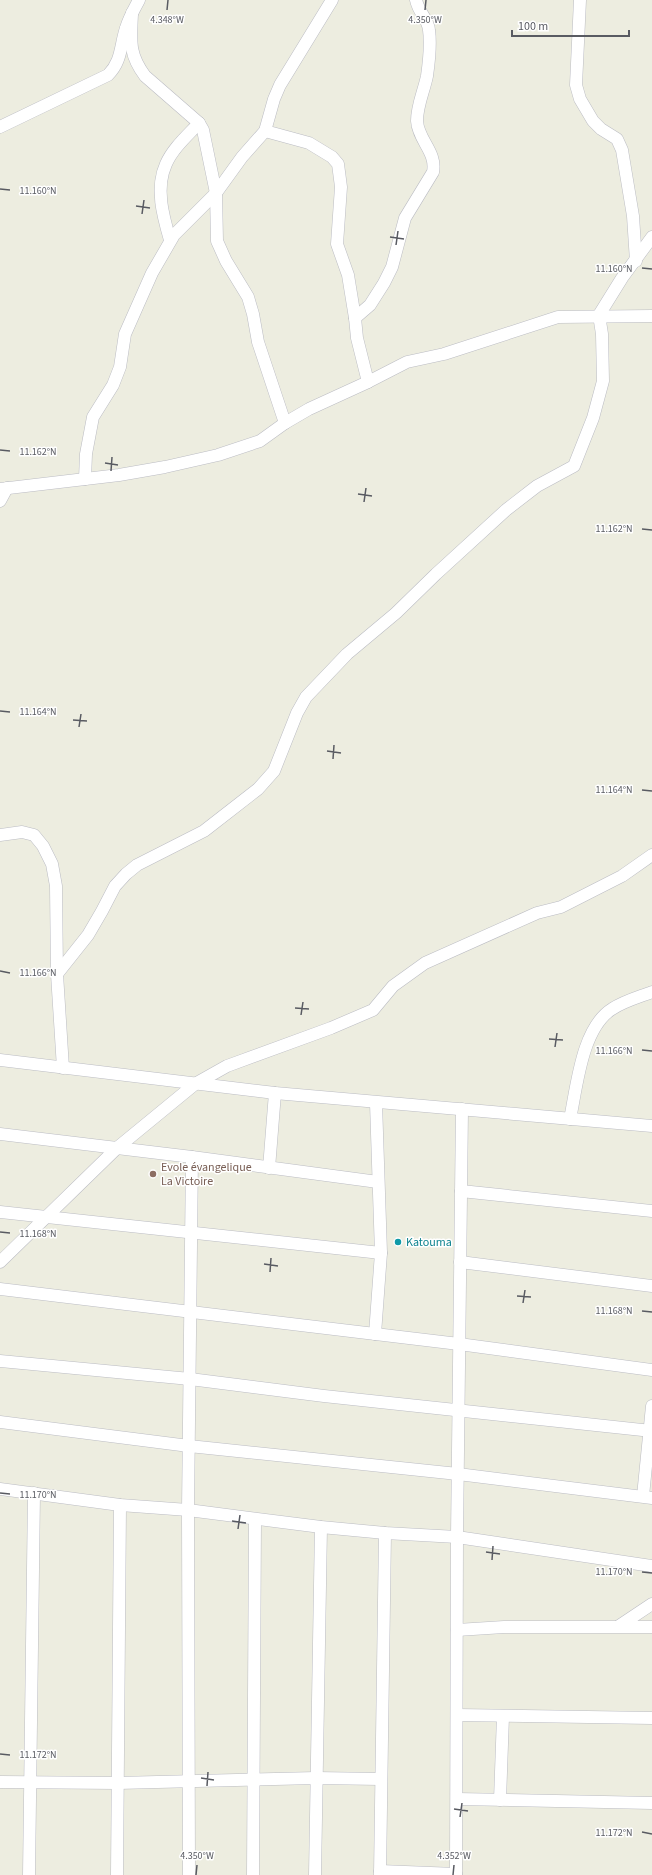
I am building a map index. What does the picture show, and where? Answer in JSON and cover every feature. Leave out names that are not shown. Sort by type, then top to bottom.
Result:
[{"type":"street","points":[[0,127],[108,75],[116,67],[125,29],[139,0]]},
{"type":"street","points":[[85,479],[86,454],[93,417],[113,385],[120,367],[125,334],[141,296],[170,240],[190,217],[216,193],[242,157],[265,131],[274,99],[280,86],[332,0]]},
{"type":"street","points":[[355,318],[370,305],[384,284],[392,267],[405,218],[433,172],[434,161],[430,150],[420,133],[417,122],[418,111],[427,75],[430,32],[429,25],[419,12],[416,0]]},
{"type":"street","points":[[580,0],[576,85],[580,99],[594,121],[601,129],[616,139],[622,150],[633,216],[636,261]]},
{"type":"street","points":[[132,13],[131,42],[133,58],[138,67],[145,76],[200,123],[206,139],[216,193],[219,245],[226,261],[248,297],[258,342],[285,423]]},
{"type":"street","points":[[170,240],[161,201],[163,172],[172,153],[200,123]]},
{"type":"street","points":[[265,131],[309,143],[332,157],[338,164],[341,187],[337,244],[348,275],[357,338],[368,382]]},
{"type":"street","points":[[57,974],[88,935],[115,886],[126,874],[137,866],[204,831],[258,789],[274,770],[297,713],[306,697],[347,654],[396,613],[506,510],[537,486],[574,466],[578,460],[584,437],[597,407],[603,382],[602,334],[599,315],[611,294],[652,237]]},
{"type":"street","points":[[0,501],[4,488],[85,479],[165,466],[218,454],[260,441],[285,423],[309,410],[407,362],[444,354],[558,317],[599,315],[652,316]]},
{"type":"street","points":[[0,835],[22,832],[34,835],[43,846],[52,864],[56,886],[57,974],[63,1068]]},
{"type":"street","points":[[0,1262],[44,1217],[117,1148],[195,1084],[227,1066],[330,1028],[373,1010],[393,986],[425,963],[537,913],[561,907],[622,876],[652,855]]},
{"type":"street","points":[[570,1119],[585,1048],[601,1017],[612,1008],[652,992]]},
{"type":"street","points":[[0,1060],[275,1093],[652,1126]]},
{"type":"street","points":[[269,1168],[275,1093]]},
{"type":"street","points":[[376,1103],[381,1253],[376,1334]]},
{"type":"street","points":[[385,1533],[380,1873],[456,1874],[458,1409],[462,1109]]},
{"type":"street","points":[[0,1134],[192,1157],[378,1182]]},
{"type":"street","points":[[189,1875],[188,1510],[192,1157]]},
{"type":"street","points":[[461,1191],[652,1211]]},
{"type":"street","points":[[0,1212],[381,1253]]},
{"type":"street","points":[[460,1262],[652,1286]]},
{"type":"street","points":[[0,1289],[459,1344],[652,1370]]},
{"type":"street","points":[[0,1361],[190,1379],[324,1396],[458,1409],[651,1431]]},
{"type":"street","points":[[0,1422],[189,1446],[458,1474],[647,1497],[652,1406]]},
{"type":"street","points":[[0,1489],[120,1505],[188,1510],[255,1520],[320,1527],[385,1533],[457,1537],[652,1566]]},
{"type":"street","points":[[29,1875],[34,1493]]},
{"type":"street","points":[[117,1875],[120,1505]]},
{"type":"street","points":[[253,1875],[252,1780],[255,1520]]},
{"type":"street","points":[[316,1875],[320,1527]]},
{"type":"street","points":[[619,1626],[652,1604]]},
{"type":"street","points":[[457,1630],[504,1627],[652,1627]]},
{"type":"street","points":[[457,1715],[652,1718]]},
{"type":"street","points":[[500,1800],[503,1716]]},
{"type":"street","points":[[0,1782],[118,1783],[316,1778],[381,1779]]},
{"type":"street","points":[[457,1799],[652,1803]]},
{"type":"place","name":"Evole évangelique La Victoire","points":[[153,1174]]},
{"type":"place","name":"Katouma","points":[[398,1242]]}]
